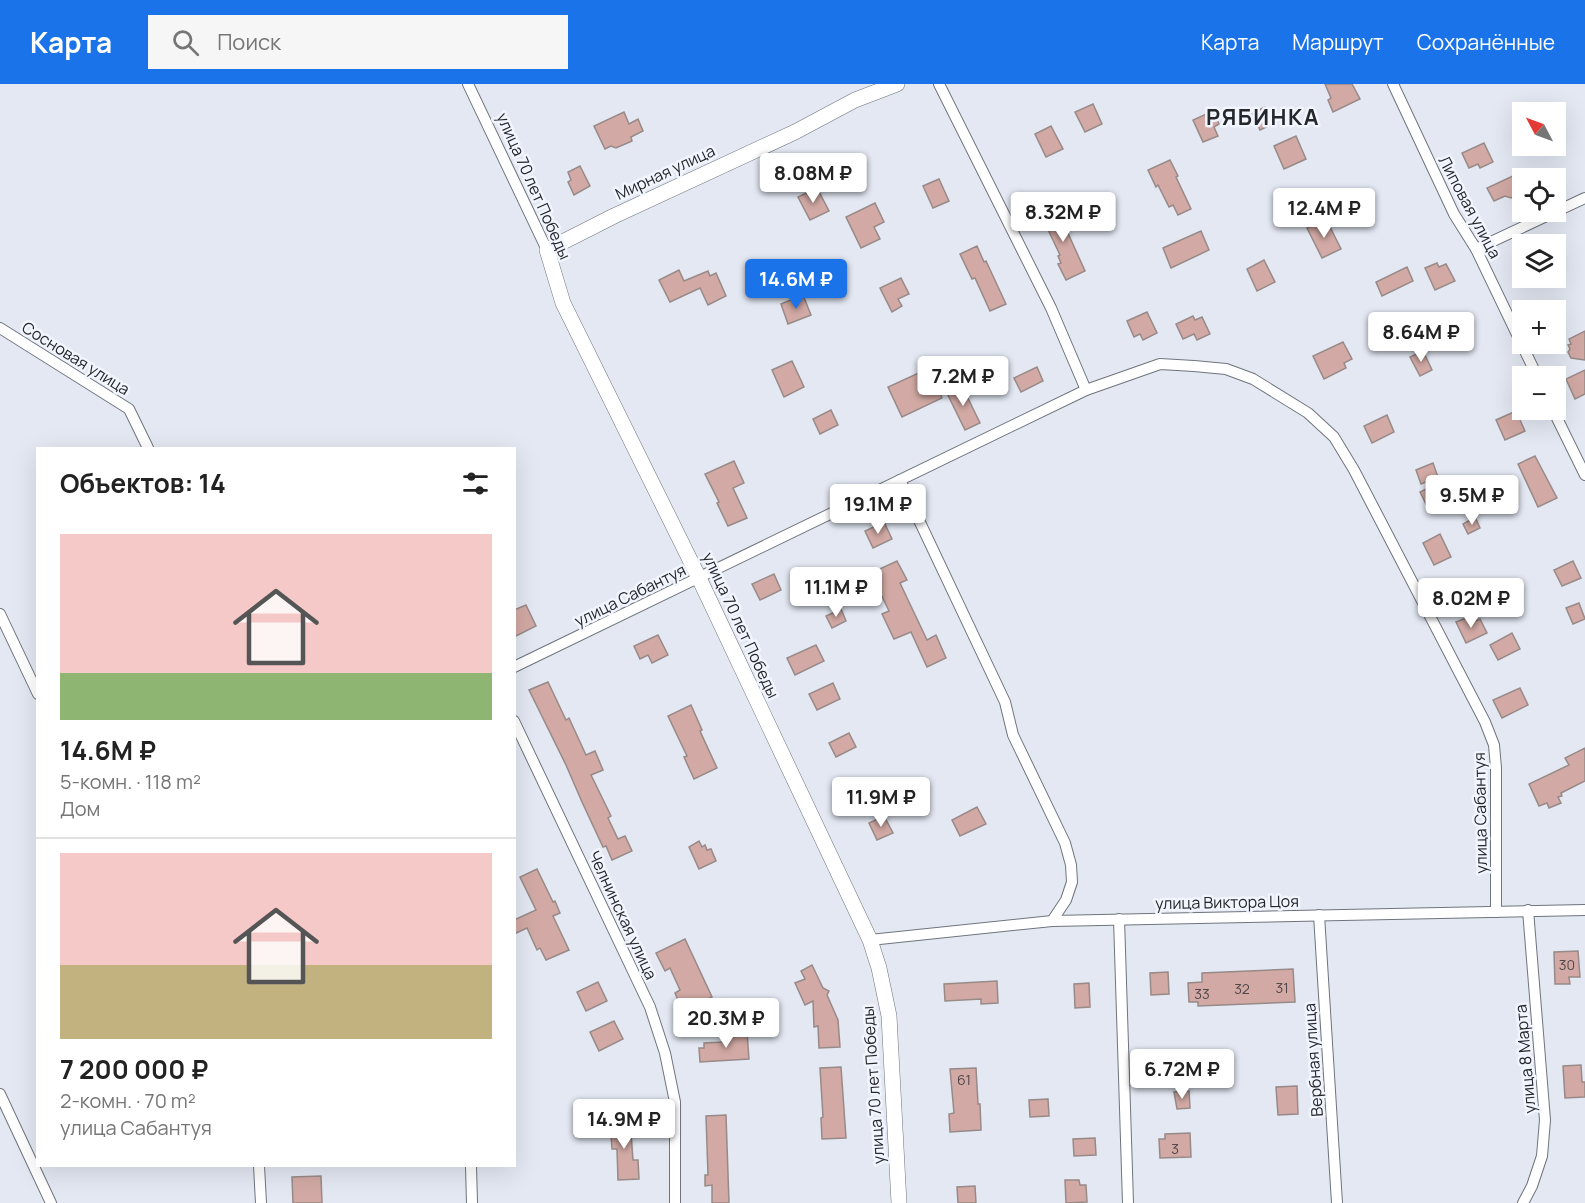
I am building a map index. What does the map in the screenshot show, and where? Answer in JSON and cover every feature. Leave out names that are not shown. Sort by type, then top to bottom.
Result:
[{"type":"street","name":"улица 70 лет Победы","points":[[468,84],[547,250],[563,303],[699,578],[870,940],[879,968],[889,1016],[899,1203]]},
{"type":"street","name":"Мирная улица","points":[[547,250],[614,216],[795,132],[855,100],[897,84]]},
{"type":"street","points":[[939,84],[1051,308],[1086,390]]},
{"type":"street","name":"Липовая улица","points":[[1393,84],[1454,214],[1476,249],[1533,366]]},
{"type":"street","points":[[1476,249],[1585,198]]},
{"type":"street","name":"Сосновая улица","points":[[0,328],[129,409],[148,447]]},
{"type":"street","name":"улица Сабантуя","points":[[516,666],[1086,390],[1160,364],[1226,369],[1253,379],[1286,398],[1308,413],[1334,437],[1354,470],[1485,722],[1494,745],[1496,768],[1496,912]]},
{"type":"street","points":[[1558,420],[1585,475]]},
{"type":"street","points":[[900,480],[1005,702],[1013,735],[1065,843],[1071,865],[1072,882],[1066,900],[1052,921]]},
{"type":"street","points":[[0,614],[36,690]]},
{"type":"street","name":"Челнинская улица","points":[[516,725],[653,1016],[665,1053],[675,1101],[675,1203]]},
{"type":"street","name":"улица 8 Марта","points":[[1523,1203],[1532,1186],[1542,1156],[1545,1120],[1528,910]]},
{"type":"street","name":"улица Виктора Цоя","points":[[870,940],[1052,921],[1585,910]]},
{"type":"street","name":"Вербная улица","points":[[1319,915],[1337,1203]]},
{"type":"street","points":[[1119,919],[1128,1203]]},
{"type":"street","points":[[0,1094],[51,1203]]},
{"type":"street","points":[[260,1167],[261,1203]]},
{"type":"street","points":[[471,1167],[472,1203]]},
{"type":"building","points":[[1325,84],[1352,84],[1360,99],[1333,112],[1328,100],[1331,98]]},
{"type":"building","points":[[1093,104],[1102,124],[1085,132],[1075,112]]},
{"type":"building","points":[[1265,107],[1273,124],[1260,130],[1252,113]]},
{"type":"building","points":[[1213,111],[1219,124],[1214,127],[1218,136],[1203,142],[1193,120]]},
{"type":"building","points":[[624,112],[629,124],[638,119],[643,131],[631,137],[632,141],[616,148],[611,146],[605,149],[594,126]]},
{"type":"building","points":[[1051,126],[1063,149],[1046,157],[1035,134]]},
{"type":"building","points":[[1296,136],[1306,159],[1284,169],[1274,146]]},
{"type":"building","points":[[1484,143],[1493,162],[1480,168],[1478,164],[1469,168],[1462,153]]},
{"type":"building","points":[[1170,160],[1191,209],[1178,215],[1173,205],[1169,207],[1148,170]]},
{"type":"building","points":[[580,166],[590,186],[574,195],[568,182],[571,180],[568,172]]},
{"type":"building","points":[[1512,176],[1511,198],[1505,196],[1494,201],[1487,188]]},
{"type":"building","points":[[939,179],[949,201],[933,208],[923,186]]},
{"type":"building","points":[[817,188],[829,211],[810,220],[798,197]]},
{"type":"building","points":[[875,203],[884,222],[874,227],[880,239],[861,248],[846,217]]},
{"type":"building","points":[[1060,207],[1071,230],[1067,231],[1085,271],[1066,280],[1058,264],[1061,263],[1058,256],[1060,255],[1041,215]]},
{"type":"building","points":[[1322,221],[1326,229],[1330,227],[1341,249],[1322,258],[1307,228]]},
{"type":"building","points":[[1201,231],[1209,250],[1171,268],[1163,248]]},
{"type":"building","points":[[977,246],[1006,304],[990,311],[975,278],[972,279],[960,254]]},
{"type":"building","points":[[1264,260],[1275,282],[1257,291],[1247,269]]},
{"type":"building","points":[[1437,263],[1439,267],[1446,264],[1455,281],[1435,290],[1425,268]]},
{"type":"building","points":[[1407,267],[1413,281],[1382,296],[1376,282]]},
{"type":"building","points":[[679,270],[684,281],[708,271],[710,276],[716,273],[726,296],[708,305],[700,288],[670,302],[659,280]]},
{"type":"building","points":[[901,278],[909,294],[898,299],[902,306],[892,312],[880,288]]},
{"type":"building","points":[[803,295],[811,315],[788,324],[781,304]]},
{"type":"building","points":[[1147,312],[1157,333],[1143,340],[1140,334],[1134,337],[1127,321]]},
{"type":"building","points":[[1193,316],[1195,320],[1202,317],[1210,334],[1197,340],[1194,334],[1183,339],[1176,324]]},
{"type":"building","points":[[1585,331],[1585,360],[1571,358],[1568,352],[1570,349],[1568,345],[1571,344],[1569,339]]},
{"type":"building","points":[[1343,342],[1352,359],[1344,363],[1346,368],[1324,379],[1313,356]]},
{"type":"building","points":[[1423,351],[1432,370],[1420,376],[1410,357]]},
{"type":"building","points":[[792,361],[804,387],[784,397],[772,370]]},
{"type":"building","points":[[1037,367],[1043,381],[1021,392],[1014,378]]},
{"type":"building","points":[[1585,370],[1585,394],[1575,399],[1566,379]]},
{"type":"building","points":[[923,371],[926,378],[932,375],[942,398],[902,417],[888,387]]},
{"type":"building","points":[[961,384],[980,423],[965,430],[946,391]]},
{"type":"building","points":[[831,410],[838,425],[820,434],[813,419]]},
{"type":"building","points":[[1512,413],[1512,420],[1520,420],[1525,431],[1505,440],[1496,420]]},
{"type":"building","points":[[1387,415],[1394,432],[1372,443],[1364,426]]},
{"type":"building","points":[[1535,456],[1557,498],[1538,507],[1518,464]]},
{"type":"building","points":[[734,461],[744,483],[733,488],[747,518],[728,526],[705,474]]},
{"type":"building","points":[[1433,463],[1438,477],[1421,484],[1416,470]]},
{"type":"building","points":[[1432,486],[1441,504],[1429,510],[1420,492]]},
{"type":"building","points":[[1475,517],[1480,528],[1468,534],[1463,524]]},
{"type":"building","points":[[884,522],[892,539],[873,548],[865,531]]},
{"type":"building","points":[[1440,534],[1451,557],[1434,565],[1423,543]]},
{"type":"building","points":[[897,561],[907,580],[900,583],[927,640],[936,635],[946,658],[927,667],[911,632],[894,639],[882,614],[889,611],[871,573]]},
{"type":"building","points":[[1573,561],[1581,578],[1562,586],[1554,570]]},
{"type":"building","points":[[774,574],[781,590],[760,600],[752,584]]},
{"type":"building","points":[[1579,603],[1585,619],[1573,624],[1566,608]]},
{"type":"building","points":[[526,605],[536,626],[516,636],[516,609]]},
{"type":"building","points":[[841,609],[846,621],[832,628],[826,616]]},
{"type":"building","points":[[1469,617],[1471,623],[1480,619],[1487,633],[1466,643],[1456,622]]},
{"type":"building","points":[[1512,633],[1520,649],[1498,660],[1490,645]]},
{"type":"building","points":[[658,635],[668,655],[652,663],[648,655],[640,659],[634,646]]},
{"type":"building","points":[[816,645],[824,661],[795,675],[787,658]]},
{"type":"building","points":[[548,682],[566,720],[569,718],[586,755],[595,751],[603,770],[591,775],[611,816],[608,818],[618,839],[625,836],[632,851],[612,860],[606,846],[603,847],[529,690]]},
{"type":"building","points":[[833,683],[840,699],[817,710],[809,694]]},
{"type":"building","points":[[1520,688],[1528,705],[1502,718],[1493,700]]},
{"type":"building","points":[[691,705],[717,768],[694,779],[684,757],[687,756],[668,716]]},
{"type":"building","points":[[849,733],[856,747],[836,757],[829,743]]},
{"type":"building","points":[[1585,748],[1585,781],[1561,793],[1562,796],[1558,797],[1561,803],[1549,808],[1547,803],[1539,806],[1529,784],[1569,765],[1565,758]]},
{"type":"building","points":[[977,807],[986,824],[960,836],[952,820]]},
{"type":"building","points":[[884,816],[893,833],[877,840],[869,823]]},
{"type":"building","points":[[699,841],[702,847],[705,845],[707,850],[711,849],[716,861],[699,869],[689,847]]},
{"type":"building","points":[[537,869],[560,913],[553,916],[569,950],[546,960],[540,948],[537,950],[527,928],[516,933],[516,919],[536,910],[520,877]]},
{"type":"building","points":[[685,939],[712,997],[683,1011],[675,993],[680,990],[670,968],[665,971],[656,953]]},
{"type":"building","points":[[1578,951],[1580,977],[1569,977],[1570,984],[1555,984],[1554,952]]},
{"type":"building","points":[[812,965],[823,988],[829,991],[827,995],[838,1020],[840,1047],[819,1048],[818,1026],[814,1027],[813,1001],[805,1005],[795,983],[805,979],[801,971]]},
{"type":"building","points":[[1293,969],[1295,1002],[1198,1006],[1198,1002],[1189,1002],[1188,983],[1202,982],[1202,973]]},
{"type":"building","points":[[1168,972],[1169,994],[1151,995],[1150,973]]},
{"type":"building","points":[[997,981],[998,1003],[981,1004],[981,999],[945,1001],[944,984]]},
{"type":"building","points":[[598,982],[607,1001],[586,1011],[577,992]]},
{"type":"building","points":[[1089,983],[1090,1007],[1075,1008],[1074,984]]},
{"type":"building","points":[[614,1021],[623,1039],[599,1051],[590,1032]]},
{"type":"building","points":[[747,1032],[749,1059],[700,1062],[699,1048],[704,1048],[704,1043],[723,1042],[722,1033]]},
{"type":"building","points":[[1178,1050],[1179,1079],[1160,1080],[1158,1051]]},
{"type":"building","points":[[1581,1065],[1582,1082],[1585,1082],[1585,1097],[1565,1098],[1563,1066]]},
{"type":"building","points":[[841,1067],[846,1138],[822,1139],[820,1068]]},
{"type":"building","points":[[976,1068],[981,1130],[950,1132],[949,1114],[954,1113],[950,1069]]},
{"type":"building","points":[[1297,1086],[1298,1114],[1278,1115],[1276,1087]]},
{"type":"building","points":[[1189,1091],[1190,1108],[1177,1109],[1174,1092]]},
{"type":"building","points":[[1048,1099],[1049,1116],[1030,1117],[1029,1100]]},
{"type":"building","points":[[726,1115],[729,1203],[712,1203],[712,1185],[705,1186],[705,1175],[708,1175],[706,1116]]},
{"type":"building","points":[[630,1119],[633,1160],[638,1160],[639,1179],[618,1180],[617,1149],[612,1149],[610,1120]]},
{"type":"building","points":[[1190,1133],[1191,1157],[1160,1158],[1159,1139],[1165,1139],[1165,1134]]},
{"type":"building","points":[[1095,1138],[1096,1155],[1074,1156],[1073,1139]]},
{"type":"building","points":[[321,1176],[322,1203],[293,1203],[292,1177]]},
{"type":"building","points":[[1065,1180],[1079,1180],[1080,1185],[1086,1185],[1087,1202],[1066,1203]]},
{"type":"building","points":[[975,1186],[976,1203],[958,1203],[957,1187]]},
{"type":"district","name":"РЯБИНКА","points":[[1263,117]]}]
